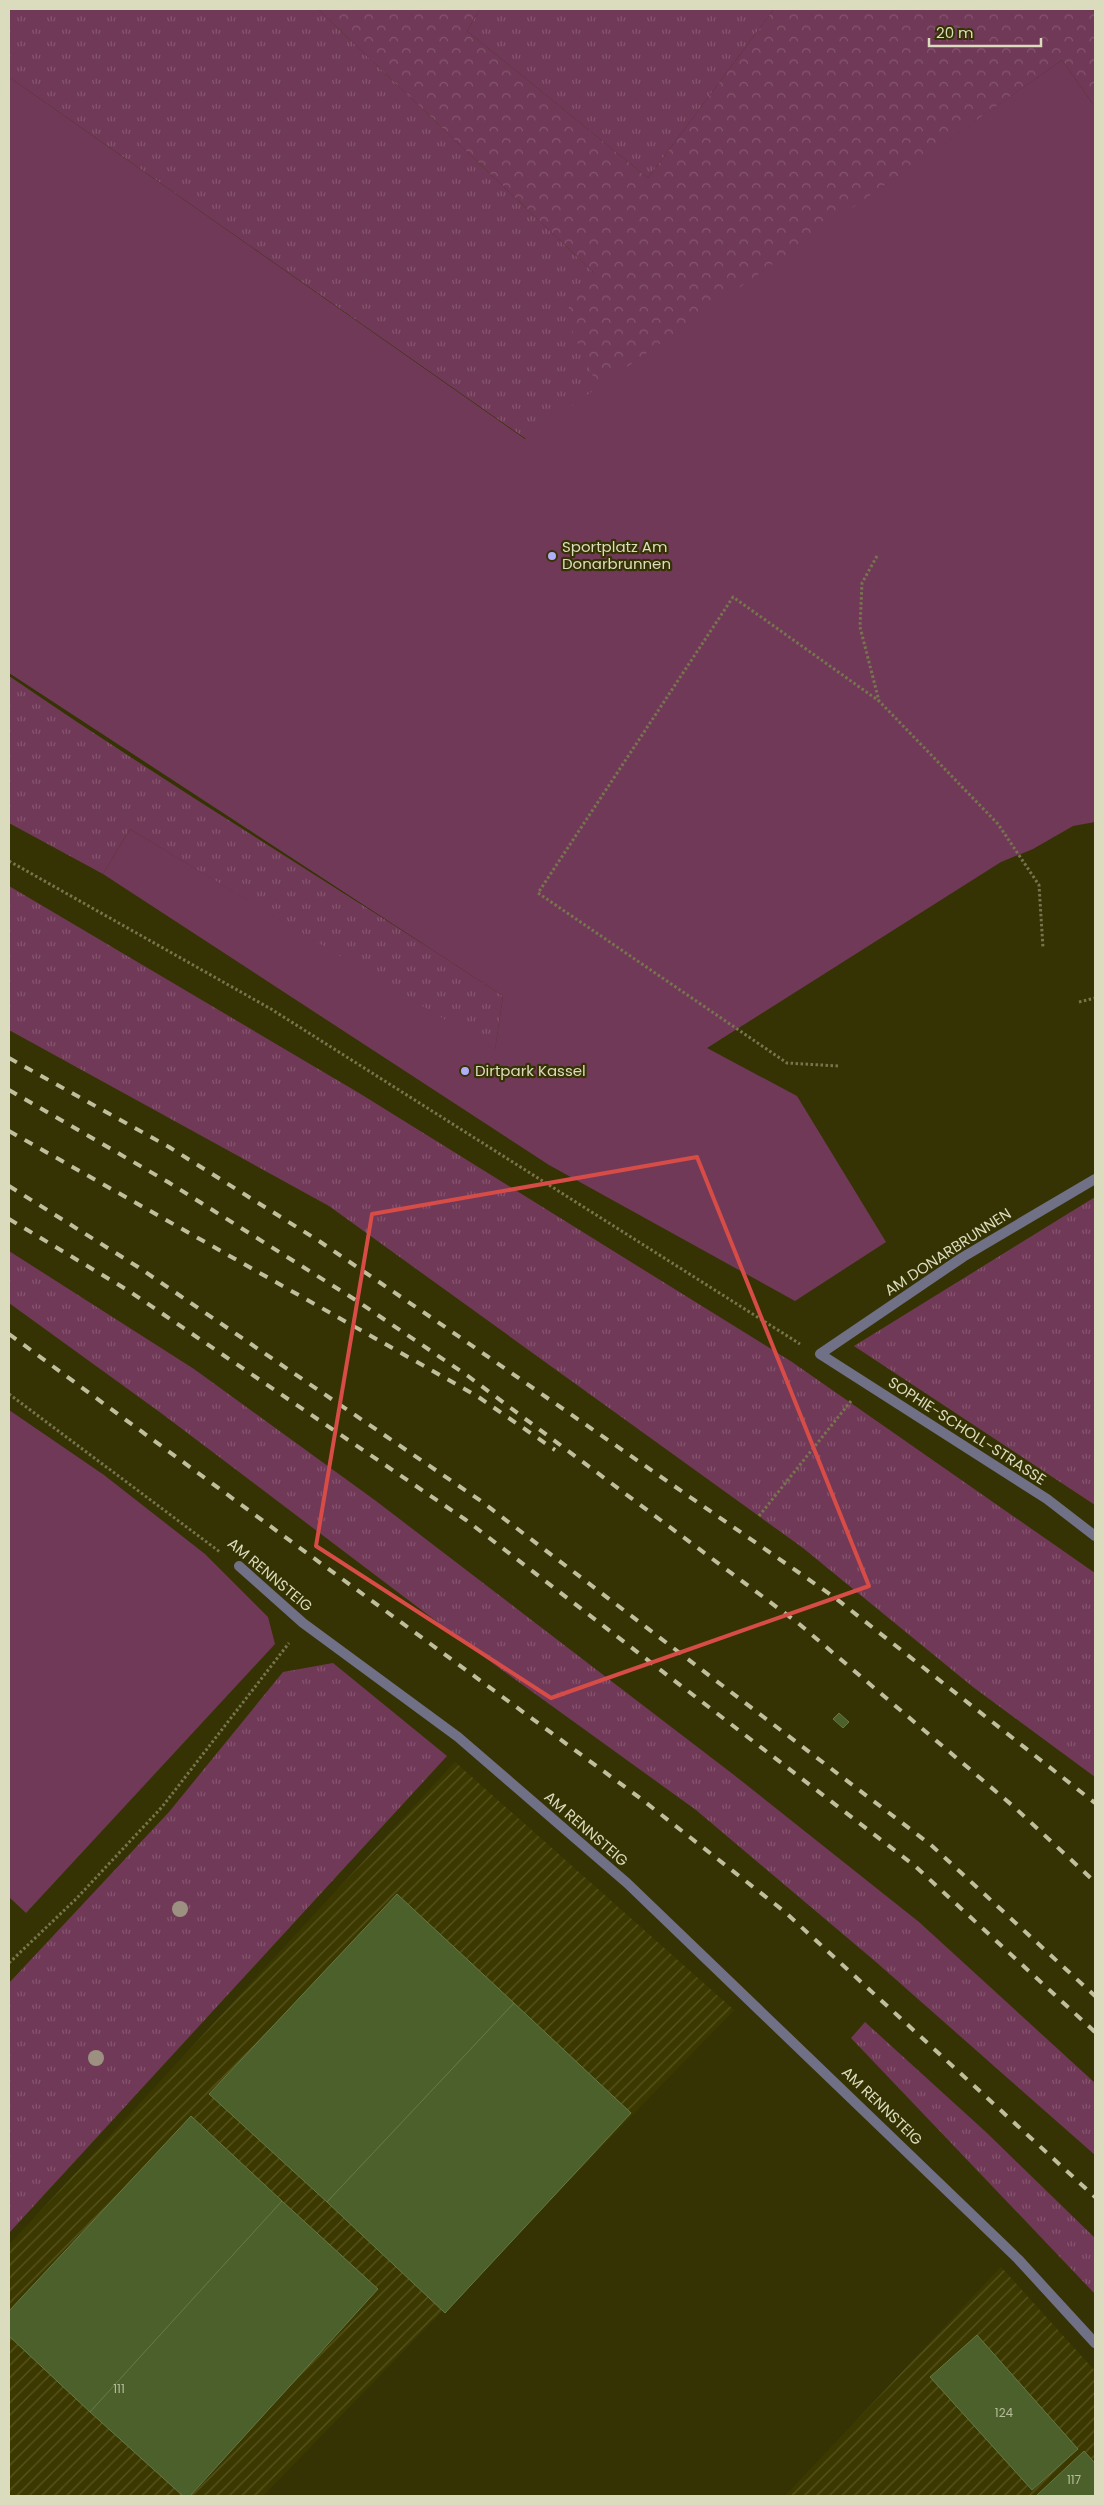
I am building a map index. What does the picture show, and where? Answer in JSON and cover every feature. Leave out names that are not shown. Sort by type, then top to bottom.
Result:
[{"type":"street","name":"AM DONARBRUNNEN","points":[[820,1354],[964,1257],[1095,1179]]},
{"type":"street","name":"SOPHIE-SCHOLL-STRASSE","points":[[820,1354],[1047,1499],[1095,1536]]},
{"type":"street","name":"AM RENNSTEIG","points":[[239,1566],[303,1623],[458,1737],[627,1883],[1018,2259],[1095,2343]]},
{"type":"path","points":[[877,556],[862,583],[860,627],[879,702]]},
{"type":"path","points":[[838,1066],[787,1064],[538,893],[733,597],[879,702],[998,824],[1039,885],[1043,948]]},
{"type":"path","points":[[9,861],[271,1009],[784,1336],[820,1354]]},
{"type":"path","points":[[1079,1002],[1095,998]]},
{"type":"path","name":"AM RENNSTEIG","points":[[9,1394],[239,1566]]},
{"type":"path","points":[[759,1516],[850,1402]]},
{"type":"path","points":[[9,1963],[76,1899],[162,1807],[276,1662],[303,1623]]},
{"type":"highlighted area","points":[[697,1157],[869,1586],[551,1698],[316,1546],[372,1214]]},
{"type":"shaded area","points":[[455,1762],[734,2010],[263,2496],[9,2496],[9,2245]]},
{"type":"shaded area","points":[[1001,2267],[1095,2371],[1095,2496],[785,2496]]},
{"type":"green space","points":[[9,9],[318,9],[594,273],[599,389],[739,568],[726,579],[9,77]]},
{"type":"green space","points":[[318,9],[480,9],[467,31],[648,178],[774,9],[1095,9],[1095,107],[1062,60],[599,389],[564,314],[594,273]]},
{"type":"green space","points":[[480,9],[774,9],[648,178],[467,31]]},
{"type":"green space","name":"Sportplatz Am Donarbrunnen","points":[[1062,60],[1095,107],[1095,822],[1073,826],[1033,849],[1001,862],[707,1048],[797,1096],[886,1242],[795,1301],[549,1165],[103,874],[130,829],[495,1050],[503,996],[9,673],[9,77],[525,439]]},
{"type":"green space","points":[[9,676],[131,758],[503,996],[495,1051],[130,829],[103,874],[9,823]]},
{"type":"green space","points":[[9,886],[359,1093],[792,1362],[1095,1573],[1095,1777],[973,1687],[803,1548],[329,1206],[9,1030]]},
{"type":"green space","points":[[1095,1197],[1095,1505],[854,1346]]},
{"type":"green space","points":[[9,1251],[194,1369],[376,1501],[734,1775],[919,1922],[1095,2083],[1095,2155],[876,1962],[696,1810],[473,1649],[161,1413],[9,1303]]},
{"type":"green space","points":[[9,1410],[104,1475],[205,1554],[268,1617],[275,1644],[26,1913],[9,1897]]},
{"type":"green space","points":[[333,1663],[447,1756],[9,2233],[9,1983],[169,1812],[283,1672]]},
{"type":"green space","points":[[865,2022],[987,2133],[1095,2238],[1095,2294],[851,2038]]},
{"type":"building","points":[[839,1713],[849,1722],[843,1728],[833,1719]]},
{"type":"building","points":[[397,1894],[514,2003],[327,2202],[209,2094]]},
{"type":"building","points":[[514,2003],[631,2113],[445,2313],[327,2202]]},
{"type":"building","points":[[191,2116],[282,2201],[90,2412],[9,2336],[9,2311]]},
{"type":"building","points":[[282,2201],[378,2289],[190,2496],[183,2496],[90,2412]]},
{"type":"building","points":[[977,2335],[1078,2449],[1032,2490],[930,2377]]},
{"type":"building","points":[[1084,2451],[1095,2463],[1095,2496],[1036,2496]]},
{"type":"railway","points":[[9,1058],[169,1147],[319,1241],[448,1329],[834,1597],[1095,1803]]},
{"type":"railway","points":[[9,1090],[168,1182],[354,1299],[468,1376],[798,1623],[1013,1806],[1095,1882]]},
{"type":"railway","points":[[9,1131],[477,1396],[555,1450]]},
{"type":"railway","points":[[9,1186],[138,1267],[481,1501],[931,1845],[1095,1996]]},
{"type":"railway","points":[[9,1219],[129,1291],[466,1520],[915,1866],[1095,2032]]},
{"type":"railway","points":[[9,1334],[640,1798],[785,1912],[1095,2197]]},
{"type":"place","name":"Sportplatz Am Donarbrunnen","points":[[552,556]]},
{"type":"place","name":"Dirtpark Kassel","points":[[465,1071]]}]
